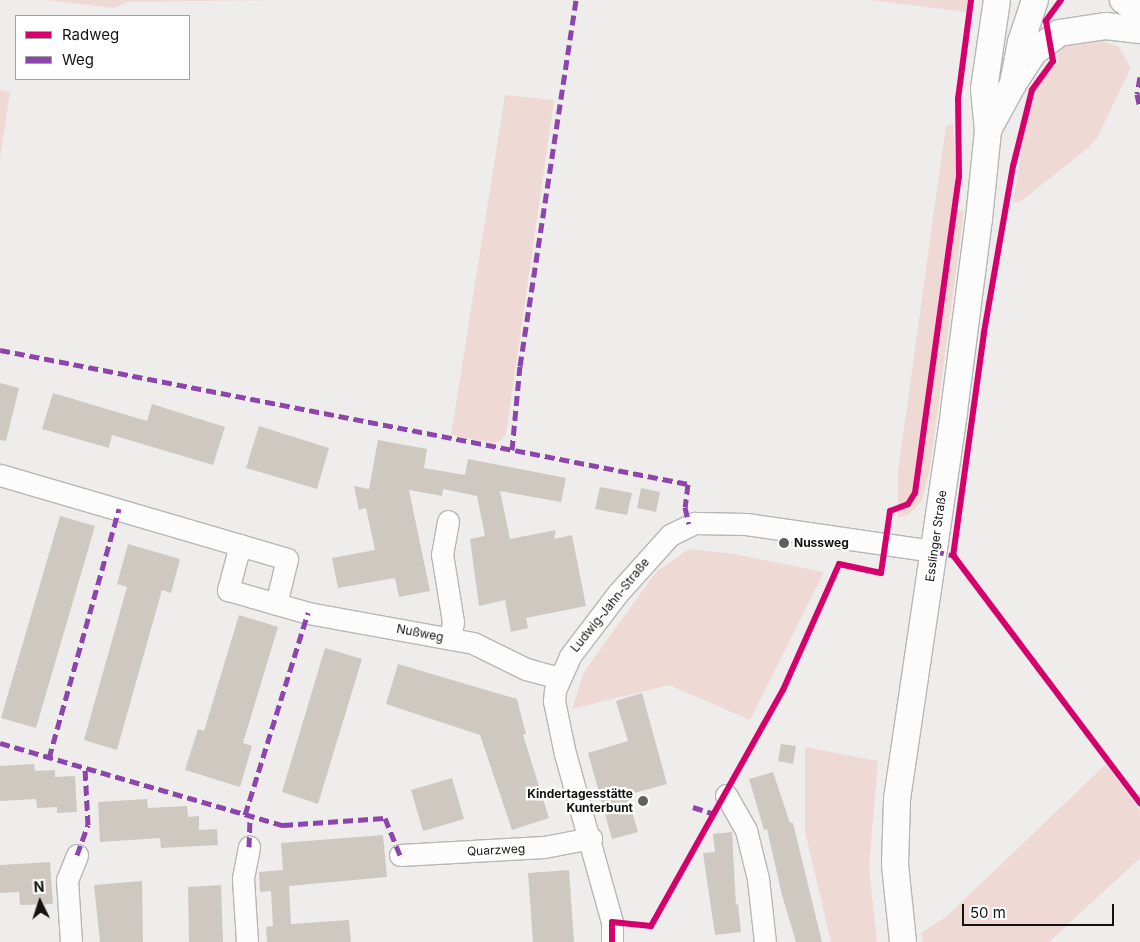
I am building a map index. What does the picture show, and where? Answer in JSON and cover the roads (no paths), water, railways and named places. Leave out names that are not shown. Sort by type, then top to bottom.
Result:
[{"type":"main road","name":"Esslinger Straße","points":[[903,942],[896,871],[897,799],[934,551],[988,130],[984,89],[996,0]]},
{"type":"main road","name":"Esslinger Straße","points":[[988,130],[1013,84],[1021,42],[1035,0]]},
{"type":"main road","points":[[1123,0],[1140,12]]},
{"type":"main road","points":[[1013,84],[1037,48],[1058,33],[1106,26],[1140,30]]},
{"type":"street","points":[[0,475],[287,559],[276,604]]},
{"type":"street","points":[[448,521],[442,554],[452,622],[450,639]]},
{"type":"street","name":"Ludwig-Jahn-Straße","points":[[612,942],[612,922],[591,838],[555,710],[554,690],[570,656],[618,592],[663,541],[684,526],[710,522],[746,524],[934,551]]},
{"type":"street","name":"Nußweg","points":[[240,545],[228,590],[308,613],[480,645],[526,668],[559,678]]},
{"type":"street","points":[[726,795],[746,830],[758,879],[765,942]]},
{"type":"street","name":"Quarzweg","points":[[400,855],[544,847],[591,838]]},
{"type":"street","points":[[247,942],[243,878],[249,847]]},
{"type":"street","points":[[71,942],[67,880],[77,855]]},
{"type":"place","name":"Nussweg","points":[[784,543]]},
{"type":"place","name":"Kindertagesstätte Kunterbunt","points":[[643,801]]}]
